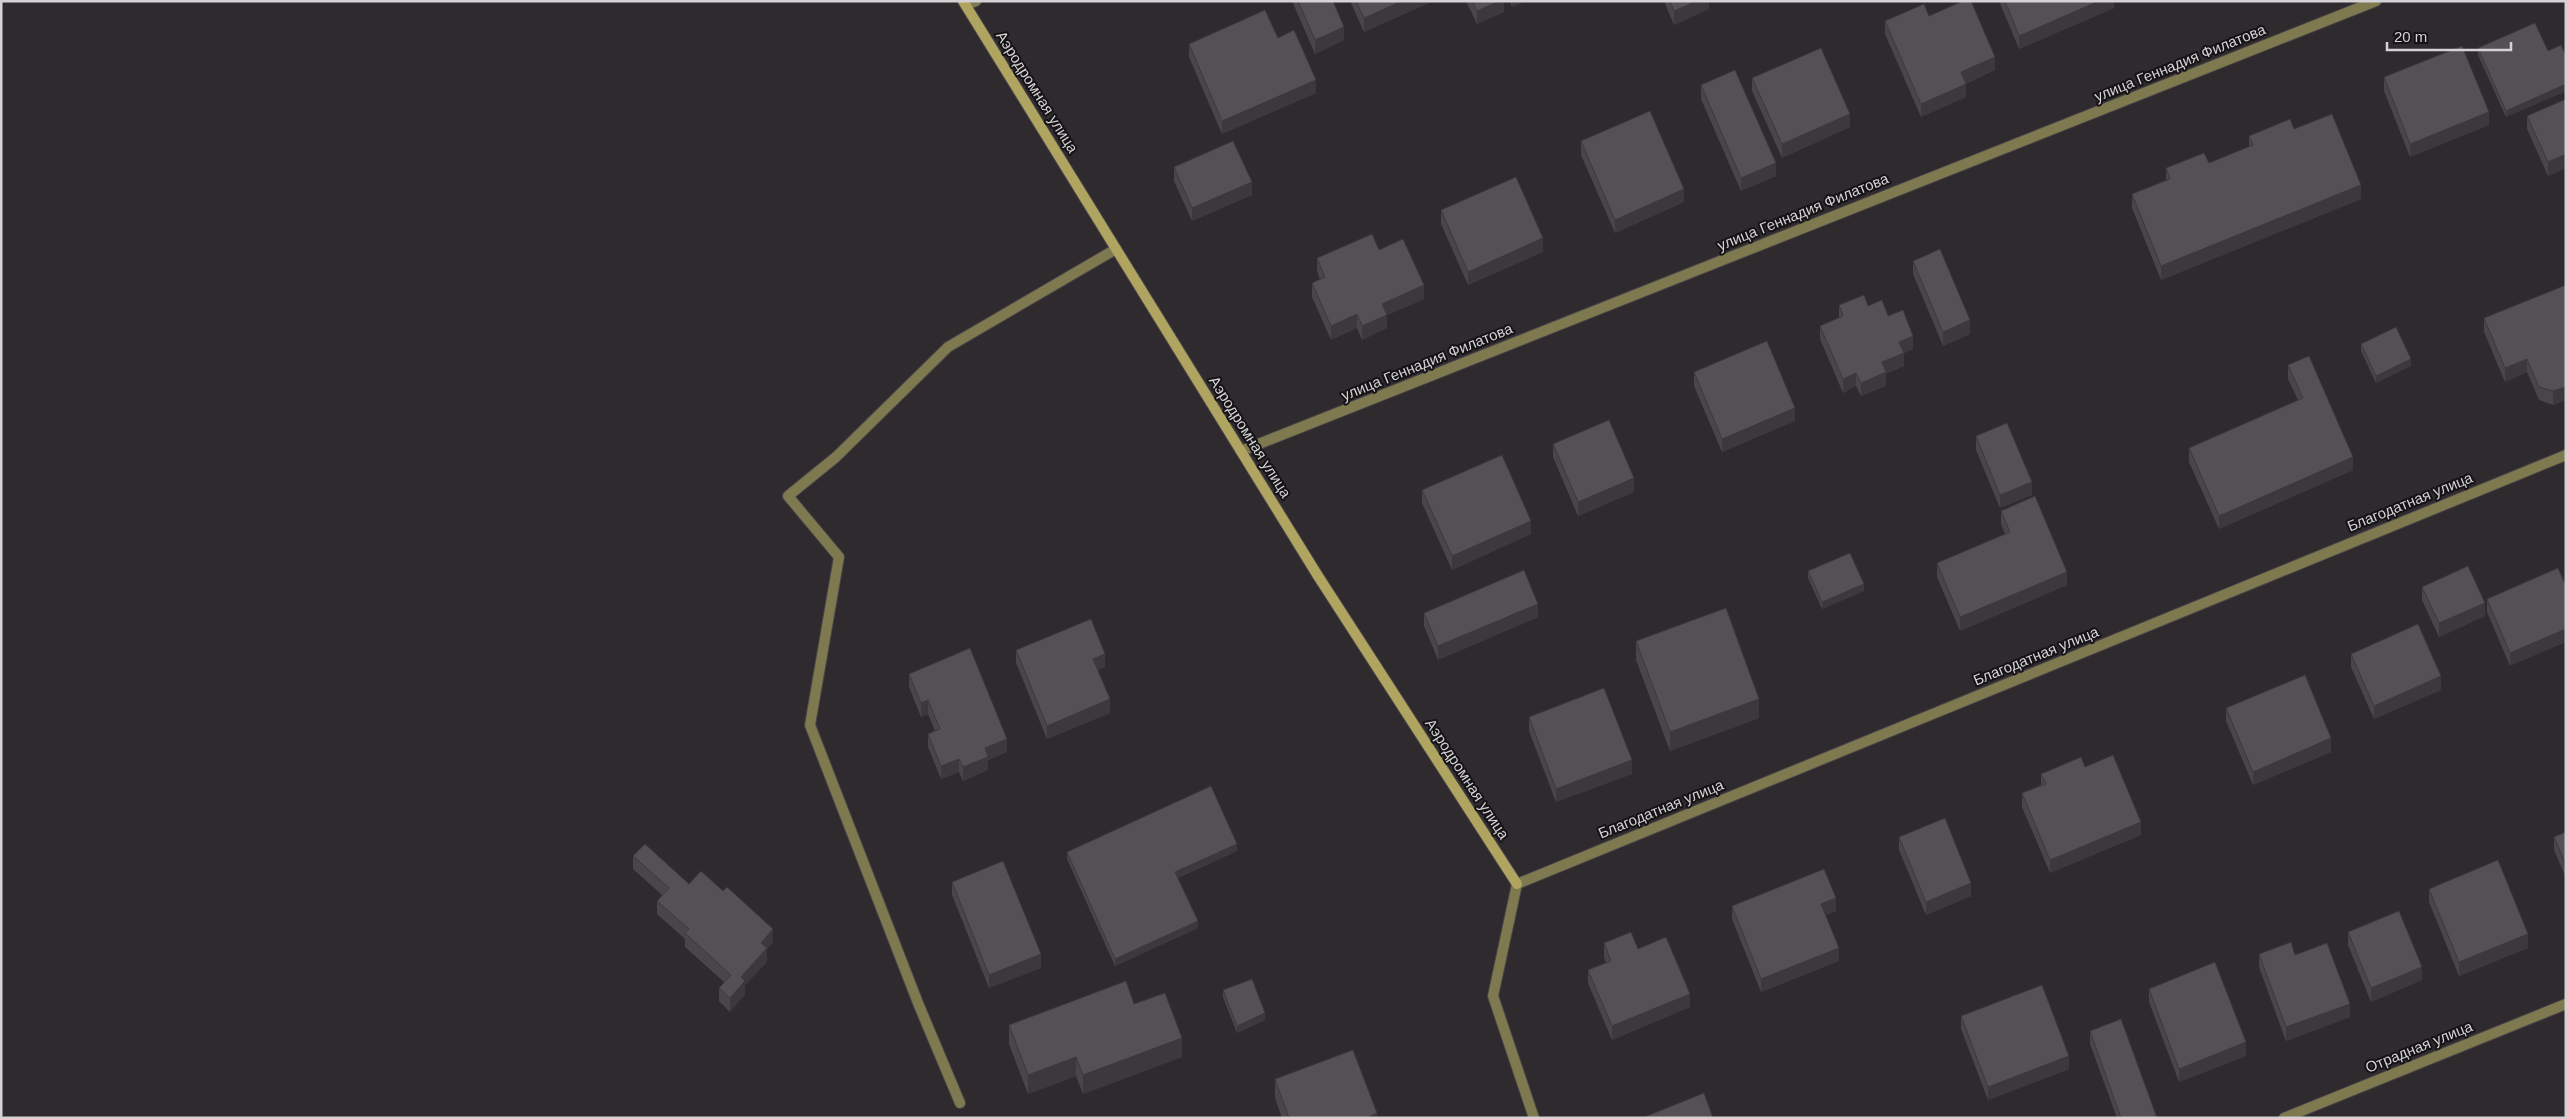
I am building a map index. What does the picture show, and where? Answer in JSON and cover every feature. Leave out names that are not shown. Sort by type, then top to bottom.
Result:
[{"type":"street","points":[[965,3],[976,1]]},
{"type":"street","name":"улица Геннадия Филатова","points":[[1241,451],[2376,1]]},
{"type":"street","name":"Аэродромная улица","points":[[965,3],[1318,576],[1517,884]]},
{"type":"street","points":[[960,1103],[918,1003],[810,725],[840,557],[788,496],[836,457],[948,347],[1116,249]]},
{"type":"street","name":"Благодатная улица","points":[[1517,884],[2566,455]]},
{"type":"street","points":[[1517,884],[1493,996],[1534,1118]]},
{"type":"street","name":"Отрадная улица","points":[[2284,1118],[2566,1004]]},
{"type":"building","points":[[1298,1],[1333,1],[1344,27],[1315,40]]},
{"type":"building","points":[[1356,1],[1402,1],[1364,18]]},
{"type":"building","points":[[1472,1],[1499,1],[1477,11]]},
{"type":"building","points":[[1670,1],[1697,1],[1674,11]]},
{"type":"building","points":[[1963,1],[1971,1],[1995,57],[1961,72],[1966,84],[1921,104],[1885,21],[1924,4],[1929,16]]},
{"type":"building","points":[[2005,1],[2099,1],[2019,36]]},
{"type":"building","points":[[1265,10],[1278,38],[1294,30],[1316,80],[1222,121],[1189,44]]},
{"type":"building","points":[[2535,23],[2548,51],[2561,45],[2566,56],[2566,84],[2506,111],[2478,48]]},
{"type":"building","points":[[2462,46],[2489,112],[2410,144],[2384,77]]},
{"type":"building","points":[[1821,48],[1850,114],[1782,144],[1752,78]]},
{"type":"building","points":[[1735,70],[1776,163],[1741,178],[1701,85]]},
{"type":"building","points":[[2566,99],[2566,154],[2548,162],[2527,116]]},
{"type":"building","points":[[1650,111],[1684,189],[1615,220],[1581,141]]},
{"type":"building","points":[[2332,114],[2361,185],[2161,266],[2132,194],[2170,179],[2166,168],[2204,153],[2209,163],[2253,145],[2249,136],[2290,119],[2294,129]]},
{"type":"building","points":[[1233,141],[1252,182],[1192,208],[1174,167]]},
{"type":"building","points":[[1516,177],[1543,238],[1468,272],[1441,210]]},
{"type":"building","points":[[1372,234],[1379,250],[1403,239],[1424,285],[1382,304],[1387,315],[1362,326],[1357,314],[1331,326],[1312,283],[1325,277],[1317,258]]},
{"type":"building","points":[[1940,249],[1970,320],[1943,332],[1913,261]]},
{"type":"building","points":[[2566,285],[2566,387],[2553,391],[2539,387],[2527,359],[2505,368],[2484,318]]},
{"type":"building","points":[[1864,295],[1868,306],[1882,300],[1888,316],[1903,310],[1913,336],[1899,342],[1904,353],[1882,362],[1886,372],[1861,383],[1856,373],[1843,379],[1820,326],[1843,316],[1839,305]]},
{"type":"building","points":[[2396,327],[2411,359],[2376,376],[2361,344]]},
{"type":"building","points":[[1767,341],[1795,408],[1722,439],[1694,372]]},
{"type":"building","points":[[2309,356],[2353,457],[2219,516],[2189,448],[2303,398],[2288,365]]},
{"type":"building","points":[[1609,420],[1634,478],[1578,502],[1553,444]]},
{"type":"building","points":[[2007,423],[2032,482],[2000,495],[1976,436]]},
{"type":"building","points":[[1502,455],[1531,521],[1452,556],[1422,490]]},
{"type":"building","points":[[2035,496],[2067,572],[1960,617],[1937,563],[2010,532],[2001,511]]},
{"type":"building","points":[[1850,553],[1864,584],[1822,602],[1808,571]]},
{"type":"building","points":[[2468,566],[2485,603],[2439,623],[2422,587]]},
{"type":"building","points":[[2558,568],[2566,586],[2566,629],[2510,653],[2487,599]]},
{"type":"building","points":[[1524,570],[1538,604],[1438,646],[1424,613]]},
{"type":"building","points":[[1726,608],[1759,699],[1670,732],[1636,641]]},
{"type":"building","points":[[1091,619],[1105,654],[1093,659],[1110,699],[1047,726],[1016,650]]},
{"type":"building","points":[[2418,624],[2441,676],[2374,706],[2351,654]]},
{"type":"building","points":[[970,648],[1007,739],[985,748],[988,757],[963,767],[959,759],[941,766],[928,734],[940,729],[928,700],[921,703],[909,674]]},
{"type":"building","points":[[2305,675],[2331,738],[2253,772],[2226,708]]},
{"type":"building","points":[[1604,688],[1632,760],[1556,789],[1529,717]]},
{"type":"building","points":[[2113,755],[2141,822],[2050,860],[2022,793],[2046,784],[2041,774],[2081,757],[2085,767]]},
{"type":"building","points":[[1211,786],[1237,844],[1175,872],[1198,921],[1115,959],[1067,852]]},
{"type":"building","points":[[1945,818],[1971,883],[1926,902],[1899,837]]},
{"type":"building","points":[[2566,832],[2566,865],[2554,837]]},
{"type":"building","points":[[645,844],[689,884],[701,871],[723,891],[727,887],[773,929],[761,943],[767,948],[741,977],[745,981],[730,998],[719,988],[731,975],[685,933],[689,929],[657,901],[669,888],[633,856]]},
{"type":"building","points":[[2498,860],[2528,934],[2459,962],[2429,889]]},
{"type":"building","points":[[1003,861],[1041,954],[989,975],[952,882]]},
{"type":"building","points":[[1824,869],[1836,898],[1821,904],[1839,948],[1761,979],[1732,906]]},
{"type":"building","points":[[2399,911],[2422,967],[2371,988],[2348,932]]},
{"type":"building","points":[[1631,932],[1638,949],[1666,937],[1690,994],[1612,1026],[1588,970],[1611,961],[1604,943]]},
{"type":"building","points":[[2291,942],[2295,955],[2327,943],[2350,1004],[2286,1027],[2259,954]]},
{"type":"building","points":[[2215,962],[2246,1042],[2179,1069],[2149,989]]},
{"type":"building","points":[[1252,979],[1265,1013],[1237,1026],[1223,990]]},
{"type":"building","points":[[1126,981],[1134,1004],[1165,993],[1182,1038],[1083,1075],[1076,1057],[1028,1075],[1009,1025]]},
{"type":"building","points":[[2042,985],[2069,1056],[1988,1087],[1961,1016]]},
{"type":"building","points":[[2121,1019],[2157,1118],[2121,1118],[2090,1031]]},
{"type":"building","points":[[1353,1050],[1377,1113],[1366,1118],[1289,1118],[1275,1079]]},
{"type":"building","points":[[1704,1093],[1713,1118],[1642,1118]]}]
